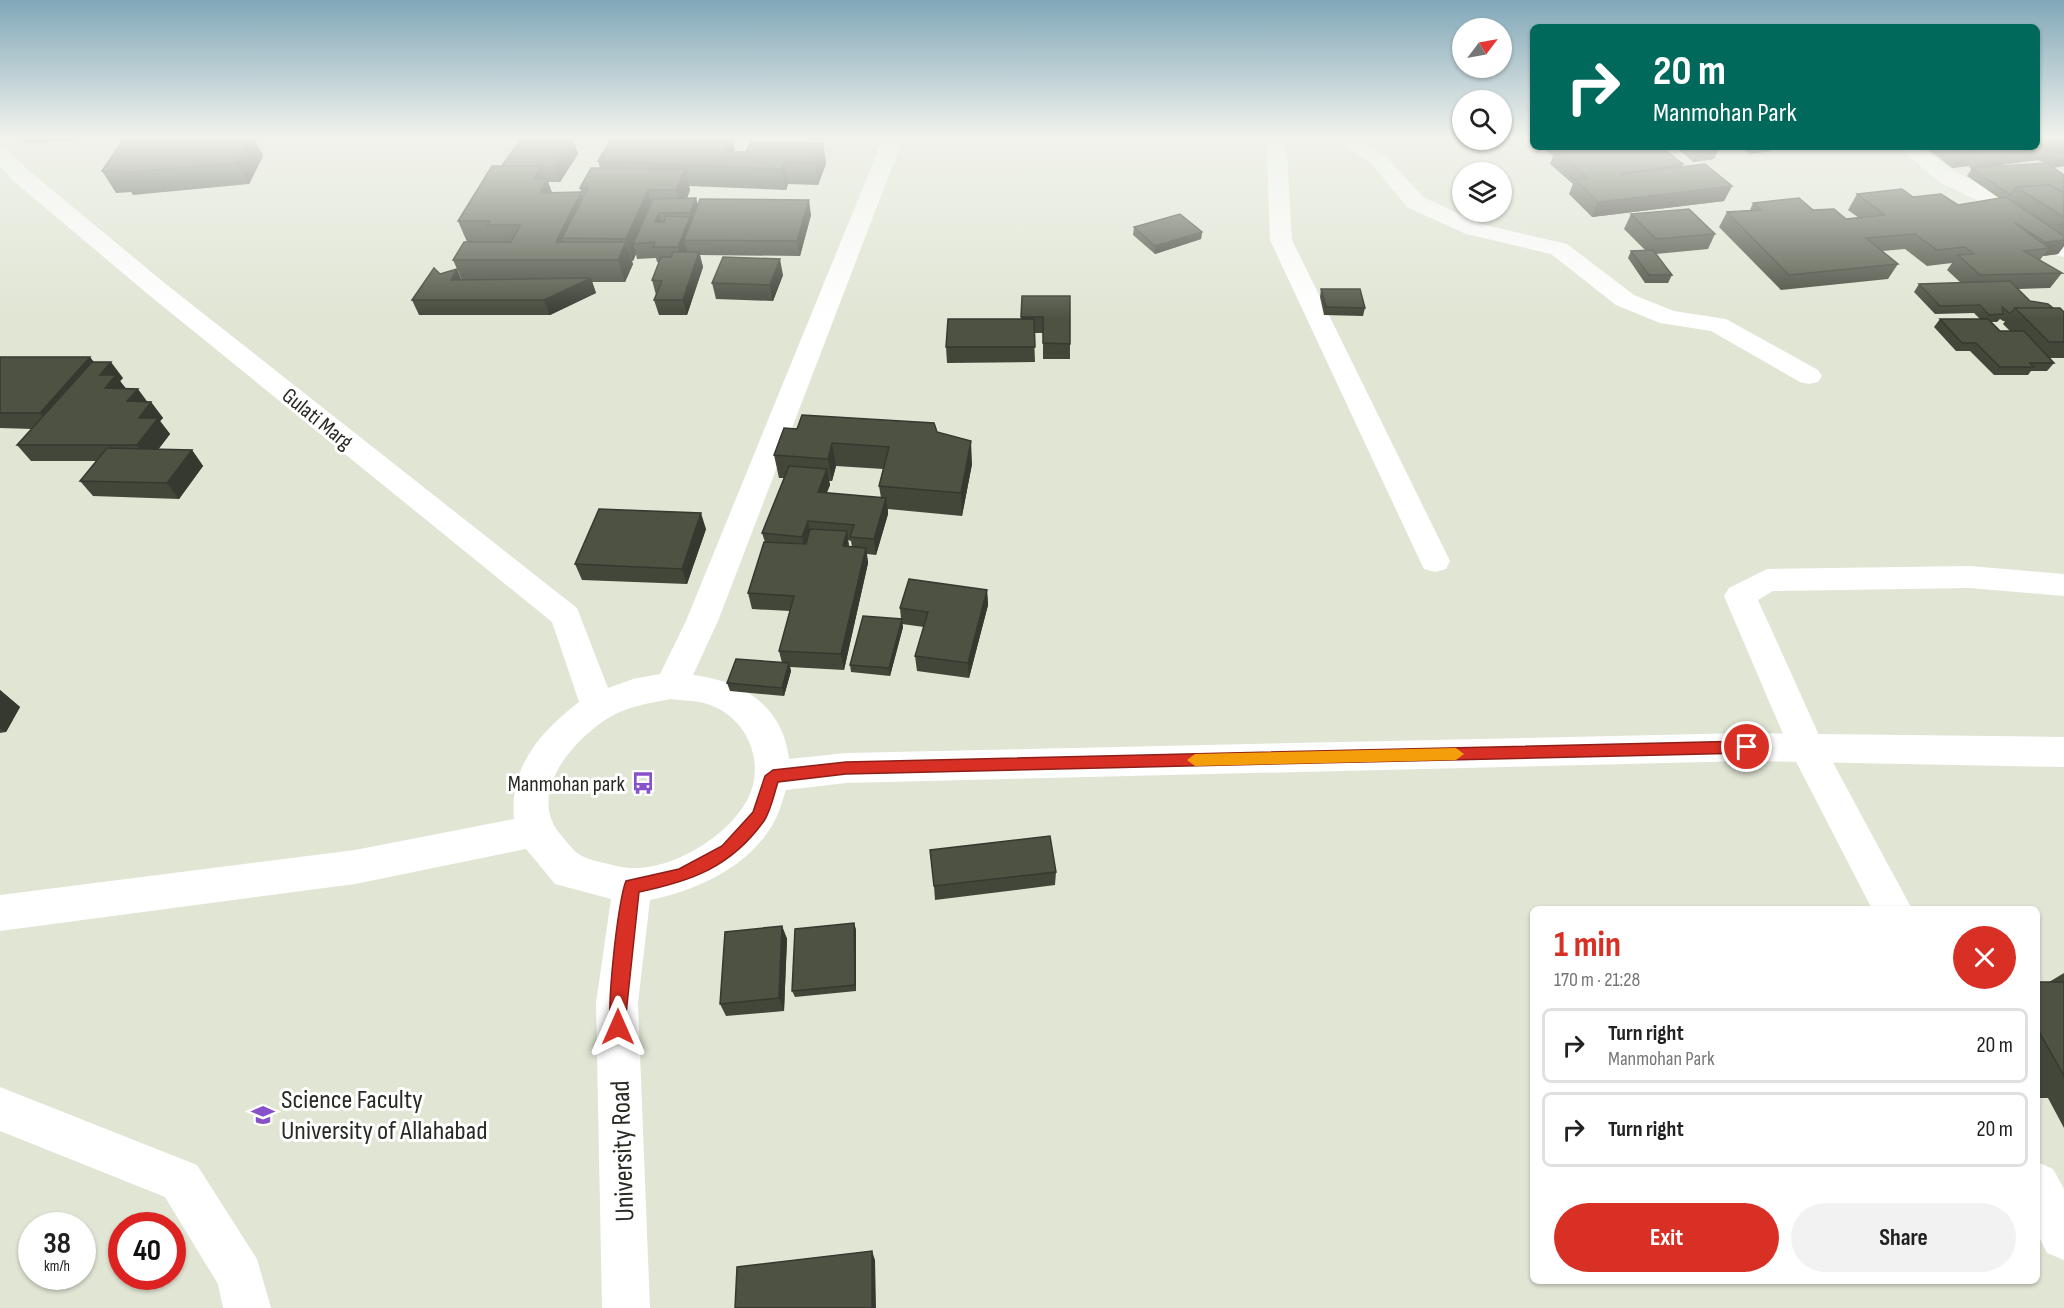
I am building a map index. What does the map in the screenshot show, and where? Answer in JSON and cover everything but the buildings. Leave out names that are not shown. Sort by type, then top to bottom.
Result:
[{"type":"street","name":"Gulati Marg","points":[[47,197],[158,290],[566,616],[598,707]]},
{"type":"street","points":[[671,686],[702,621],[870,197]]},
{"type":"street","points":[[1279,197],[1281,240],[1435,561]]},
{"type":"street","points":[[1411,197],[1415,202],[1474,229],[1559,249],[1624,300],[1669,318],[1717,324],[1809,376]]},
{"type":"street","points":[[1989,197],[2064,250]]},
{"type":"street","points":[[1890,906],[1807,748],[1740,596],[1767,580],[1970,577],[2064,585]]},
{"type":"street","points":[[671,686],[713,691],[748,709],[769,739],[773,776],[759,815],[727,850],[682,876],[632,886],[569,872],[534,831],[530,797],[541,763],[565,732],[598,707],[633,692],[671,686]]},
{"type":"street","points":[[773,776],[846,768],[1711,748],[2064,752]]},
{"type":"street","points":[[0,913],[355,867],[534,831]]},
{"type":"street","name":"University Road","points":[[626,1308],[618,1004],[632,886]]},
{"type":"street","points":[[0,1109],[182,1181],[240,1276],[247,1308]]},
{"type":"street","points":[[2040,1191],[2064,1236]]},
{"type":"slow traffic","points":[[1195,760],[1456,754]]},
{"type":"place","name":"Manmohan park","points":[[643,783]]},
{"type":"place","name":"Science Faculty University of Allahabad","points":[[263,1115]]},
{"type":"route","points":[[618,1027],[618,1004],[632,886],[682,876],[727,850],[759,815],[773,776],[846,768],[1747,747]]}]
